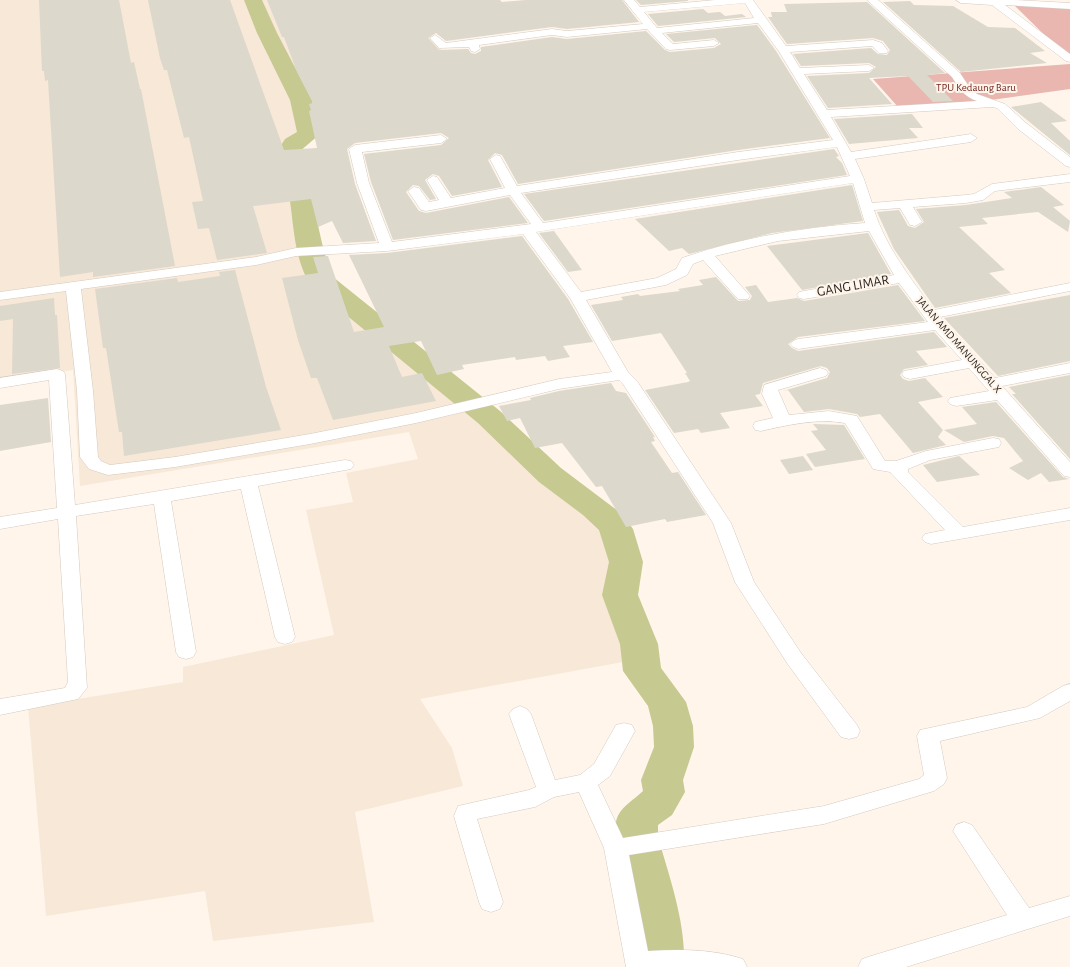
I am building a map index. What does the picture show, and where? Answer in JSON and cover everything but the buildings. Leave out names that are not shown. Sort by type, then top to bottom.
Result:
[{"type":"street","points":[[629,0],[652,29],[670,47],[714,43]]},
{"type":"street","points":[[637,10],[748,0]]},
{"type":"street","name":"JALAN AMD MANUNGGAL X","points":[[748,0],[783,49],[841,143],[858,179],[873,227],[903,278],[935,320],[973,363],[1064,456],[1070,472]]},
{"type":"street","points":[[872,0],[956,75],[966,90],[973,96],[997,104],[1070,163]]},
{"type":"street","points":[[961,0],[1070,6]]},
{"type":"street","points":[[995,2],[1069,58]]},
{"type":"street","points":[[435,38],[443,46],[474,46],[552,32],[567,34],[762,20]]},
{"type":"street","points":[[783,49],[873,43],[878,45],[883,51]]},
{"type":"street","points":[[796,71],[869,68]]},
{"type":"street","points":[[822,114],[997,104]]},
{"type":"street","points":[[848,156],[971,138]]},
{"type":"street","points":[[387,247],[372,201],[363,183],[355,149],[441,140]]},
{"type":"street","points":[[414,191],[426,207],[513,190],[738,156],[841,143]]},
{"type":"street","points":[[496,159],[533,228],[577,297],[622,375],[629,381],[722,523],[745,582],[794,658],[849,731]]},
{"type":"street","points":[[868,208],[966,199],[978,197],[992,188],[1070,178]]},
{"type":"street","points":[[0,296],[256,261],[296,252],[387,247],[533,228],[858,179]]},
{"type":"street","points":[[433,180],[448,204]]},
{"type":"street","points":[[905,205],[915,222]]},
{"type":"street","points":[[577,297],[661,282],[682,272],[687,261],[705,254],[779,238],[848,228],[873,227]]},
{"type":"street","points":[[705,254],[743,296]]},
{"type":"street","name":"GANG LIMAR","points":[[804,295],[903,278]]},
{"type":"street","points":[[74,286],[86,399],[89,456],[95,465],[108,470],[175,462],[310,439],[559,384],[622,375]]},
{"type":"street","points":[[798,344],[935,320],[1070,287]]},
{"type":"street","points":[[910,374],[973,363]]},
{"type":"street","points":[[956,401],[1070,368]]},
{"type":"street","points":[[783,422],[770,394],[770,388],[778,384],[820,373]]},
{"type":"street","points":[[0,383],[57,374],[68,513],[78,682],[77,688],[71,694],[0,707]]},
{"type":"street","points":[[761,426],[837,416],[851,419],[879,465],[886,467],[899,466],[926,456],[993,443]]},
{"type":"street","points":[[0,523],[345,465]]},
{"type":"street","points":[[899,466],[899,473],[959,533]]},
{"type":"street","points":[[248,482],[285,637]]},
{"type":"street","points":[[162,497],[186,652]]},
{"type":"street","points":[[931,538],[1070,514]]},
{"type":"street","points":[[630,846],[824,815],[926,785],[936,778],[928,736],[1033,713],[1070,691]]},
{"type":"street","points":[[520,714],[548,790]]},
{"type":"street","points":[[491,902],[465,816],[466,812],[535,798],[548,790],[586,782],[602,770],[624,731]]},
{"type":"street","points":[[586,782],[630,846],[630,915],[637,963],[682,960],[734,967]]},
{"type":"street","points":[[964,830],[1024,921]]},
{"type":"street","points":[[871,967],[1070,906]]},
{"type":"shaded area","points":[[0,0],[454,0],[409,11],[465,78],[304,100],[313,134],[285,149],[304,240],[318,281],[499,417],[612,528],[611,602],[634,660],[420,699],[452,748],[463,786],[355,812],[374,922],[213,941],[205,891],[46,916],[28,707],[183,682],[183,667],[334,635],[306,510],[353,502],[346,473],[418,459],[409,432],[80,486],[73,370],[0,382]]},
{"type":"green space","points":[[1014,5],[1070,7],[1070,60]]},
{"type":"green space","name":"TPU Kedaung Baru","points":[[1070,64],[1070,89],[977,102],[898,107],[873,79]]},
{"type":"waterway","points":[[253,0],[267,33],[301,100],[309,134],[293,144],[288,152],[298,184],[310,249],[321,281],[489,417],[550,475],[595,508],[616,529],[626,562],[620,595],[639,644],[642,671],[667,702],[673,726],[674,747],[662,780],[664,792],[657,804],[643,814],[637,822],[637,837],[658,921],[662,954],[661,967]]}]
